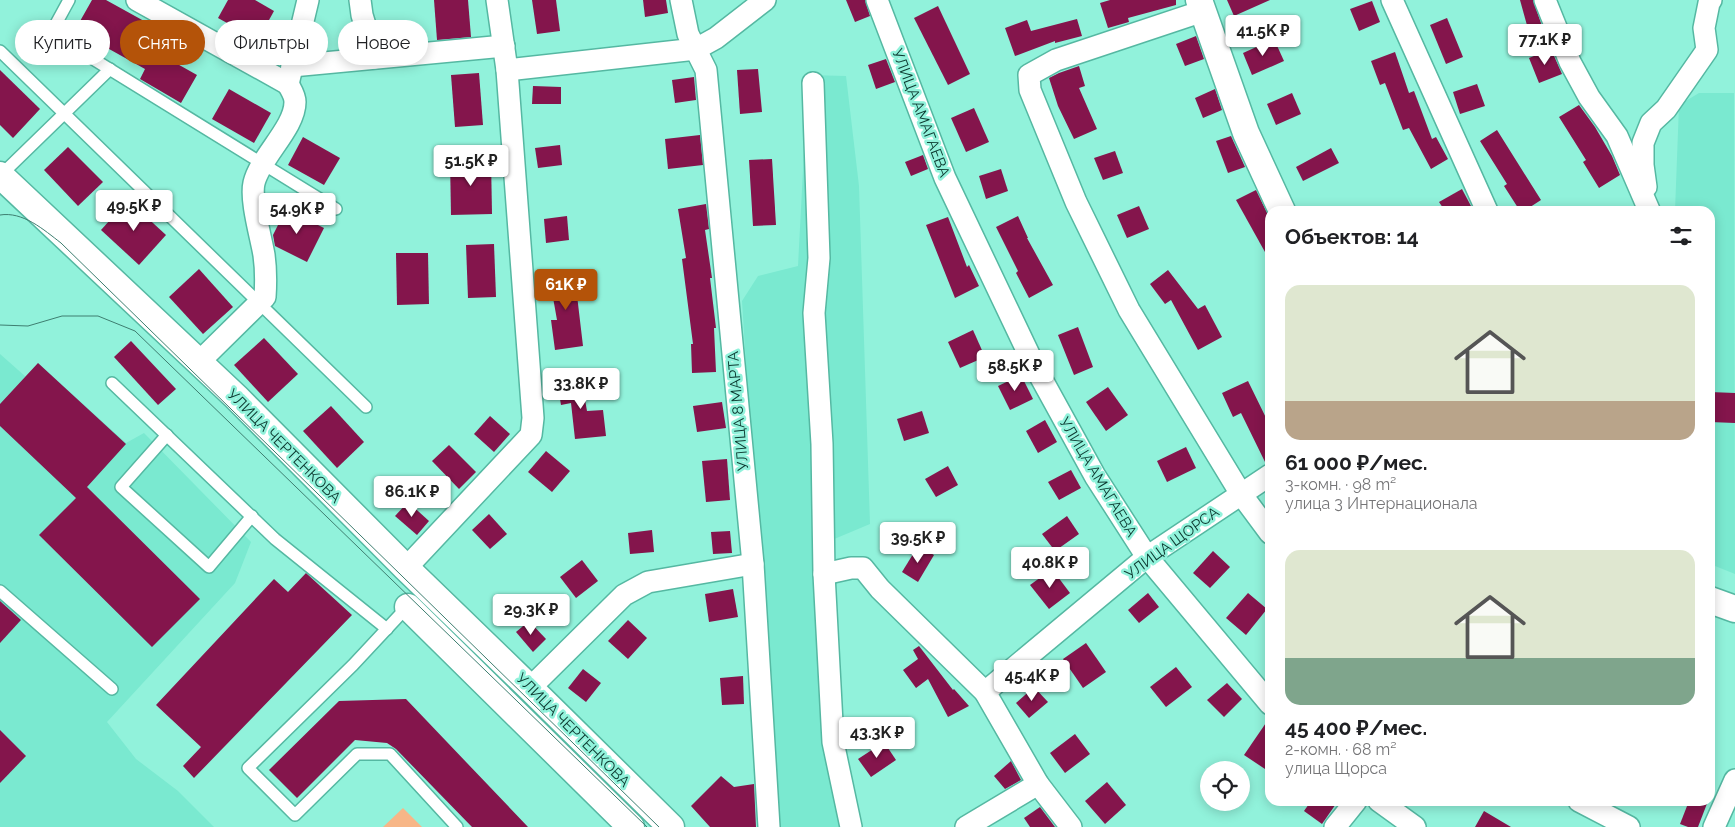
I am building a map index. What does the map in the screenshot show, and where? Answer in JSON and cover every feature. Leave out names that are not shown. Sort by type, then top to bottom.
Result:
[{"type":"street","points":[[137,0],[290,75],[340,65]]},
{"type":"street","points":[[199,362],[265,297],[266,273],[256,217],[254,184],[263,164],[286,127],[293,109],[295,101],[290,75],[308,0]]},
{"type":"street","points":[[360,0],[364,20]]},
{"type":"street","points":[[406,568],[531,435],[533,418],[507,70],[497,0]]},
{"type":"street","name":"УЛИЦА 8 МАРТА","points":[[681,0],[688,34],[706,70],[753,564],[769,827]]},
{"type":"street","points":[[507,70],[696,49],[716,38],[765,0]]},
{"type":"street","name":"УЛИЦА АМАГАЕВА","points":[[877,0],[945,178],[1034,365],[1095,476],[1147,557],[1265,698]]},
{"type":"street","points":[[1392,0],[1485,206]]},
{"type":"street","points":[[1545,0],[1570,62],[1589,97],[1617,136],[1647,206]]},
{"type":"street","points":[[1648,206],[1643,166],[1643,143],[1651,123],[1666,109],[1707,50],[1704,28],[1711,0]]},
{"type":"street","points":[[1265,526],[1241,494],[1129,310],[1076,202],[1030,90],[1029,75],[1056,60],[1201,5],[1246,133],[1280,206]]},
{"type":"street","points":[[428,53],[504,46]]},
{"type":"street","points":[[813,84],[819,258],[814,313],[822,444],[824,574],[833,742],[851,827]]},
{"type":"street","name":"УЛИЦА ЧЕРТЕНКОВА","points":[[0,175],[236,397],[426,588],[671,827]]},
{"type":"street","name":"УЛИЦА ЩОРСА","points":[[985,692],[1147,557],[1265,478]]},
{"type":"street","points":[[530,688],[624,595],[648,582],[753,564]]},
{"type":"street","points":[[824,574],[852,568],[863,568],[880,589],[985,692],[1038,784],[1071,827]]},
{"type":"street","points":[[1715,602],[1735,609]]},
{"type":"street","points":[[408,607],[631,827]]},
{"type":"street","points":[[1714,827],[1735,780]]},
{"type":"street","points":[[966,827],[1038,784]]},
{"type":"street","points":[[1335,827],[1352,806]]},
{"type":"street","points":[[1386,806],[1415,827]]},
{"type":"street","points":[[1589,806],[1629,827]]},
{"type":"lane","points":[[68,0],[51,33],[336,209]]},
{"type":"lane","points":[[0,51],[366,407]]},
{"type":"lane","points":[[0,175],[110,69]]},
{"type":"lane","points":[[112,383],[275,539],[387,629]]},
{"type":"lane","points":[[167,435],[121,487],[209,566],[252,516]]},
{"type":"lane","points":[[426,588],[248,768],[295,815],[357,754],[390,754],[457,827]]},
{"type":"lane","points":[[0,590],[112,689]]},
{"type":"shaded area","points":[[808,75],[846,76],[859,186],[870,524],[820,545],[843,827],[778,827],[767,702],[742,301],[758,276],[798,266]]},
{"type":"shaded area","points":[[1699,93],[1734,93],[1735,574],[1715,566],[1715,206],[1675,206],[1679,105]]},
{"type":"shaded area","points":[[0,354],[26,377],[38,363],[126,443],[144,433],[251,542],[235,583],[107,722],[136,759],[178,791],[214,827],[0,827]]},
{"type":"shaded area","points":[[403,808],[422,827],[383,827]]},
{"type":"building","points":[[92,0],[106,0],[142,20],[120,20],[120,55],[110,50],[110,20],[81,20]]},
{"type":"building","points":[[228,0],[255,0],[274,11],[269,20],[222,20],[218,18]]},
{"type":"building","points":[[434,0],[468,0],[471,37],[437,40]]},
{"type":"building","points":[[532,0],[556,0],[560,31],[537,34]]},
{"type":"building","points":[[643,0],[666,0],[668,13],[645,17]]},
{"type":"building","points":[[846,0],[865,0],[870,16],[855,22]]},
{"type":"building","points":[[1110,0],[1176,0],[1176,5],[1128,18],[1129,22],[1108,28],[1100,3]]},
{"type":"building","points":[[1227,0],[1270,0],[1234,16]]},
{"type":"building","points":[[1520,0],[1533,0],[1542,26],[1528,29]]},
{"type":"building","points":[[1372,1],[1380,22],[1359,31],[1350,9]]},
{"type":"building","points":[[938,6],[970,74],[948,85],[914,18]]},
{"type":"building","points":[[1447,18],[1463,57],[1446,64],[1430,25]]},
{"type":"building","points":[[1077,19],[1082,36],[1055,43],[1055,41],[1015,56],[1005,28],[1027,20],[1031,31]]},
{"type":"building","points":[[1196,36],[1204,59],[1185,66],[1176,44]]},
{"type":"building","points":[[1274,39],[1284,61],[1252,75],[1243,53]]},
{"type":"building","points":[[1551,49],[1562,74],[1539,83],[1529,58]]},
{"type":"building","points":[[1395,52],[1409,93],[1414,91],[1432,139],[1436,137],[1448,159],[1431,169],[1409,128],[1403,130],[1385,83],[1380,85],[1371,61]]},
{"type":"building","points":[[886,59],[895,82],[876,89],[868,65]]},
{"type":"building","points":[[138,65],[179,65],[197,75],[181,103],[140,79],[145,69]]},
{"type":"building","points":[[1079,66],[1085,86],[1079,88],[1097,129],[1074,139],[1058,106],[1049,78]]},
{"type":"building","points":[[758,69],[762,112],[740,114],[737,70]]},
{"type":"building","points":[[0,70],[40,109],[13,138],[0,125]]},
{"type":"building","points":[[479,73],[483,125],[455,127],[451,75]]},
{"type":"building","points":[[694,77],[696,100],[675,103],[672,80]]},
{"type":"building","points":[[1477,84],[1485,106],[1460,114],[1453,92]]},
{"type":"building","points":[[533,86],[561,87],[561,104],[532,104]]},
{"type":"building","points":[[229,89],[271,113],[254,143],[212,119]]},
{"type":"building","points":[[1215,89],[1222,110],[1203,118],[1195,98]]},
{"type":"building","points":[[1292,93],[1301,114],[1276,125],[1267,104]]},
{"type":"building","points":[[1579,105],[1612,156],[1620,175],[1599,188],[1583,162],[1586,160],[1559,117]]},
{"type":"building","points":[[974,108],[989,142],[966,152],[951,118]]},
{"type":"building","points":[[1497,130],[1541,200],[1532,206],[1517,206],[1504,186],[1507,184],[1480,141]]},
{"type":"building","points":[[700,135],[703,165],[668,169],[665,139]]},
{"type":"building","points":[[1231,136],[1245,167],[1228,173],[1216,141]]},
{"type":"building","points":[[303,137],[340,158],[324,185],[288,165]]},
{"type":"building","points":[[560,145],[562,165],[538,168],[535,148]]},
{"type":"building","points":[[68,147],[103,182],[78,206],[44,170]]},
{"type":"building","points":[[1331,148],[1339,163],[1303,181],[1296,167]]},
{"type":"building","points":[[1115,151],[1123,173],[1103,180],[1094,158]]},
{"type":"building","points":[[923,155],[928,169],[911,176],[905,162]]},
{"type":"building","points":[[491,159],[492,214],[451,215],[450,160]]},
{"type":"building","points":[[772,159],[776,225],[753,226],[749,160]]},
{"type":"building","points":[[1001,169],[1008,191],[986,199],[979,176]]},
{"type":"building","points":[[1462,189],[1471,206],[1442,206],[1439,202]]},
{"type":"building","points":[[1256,190],[1265,209],[1265,252],[1236,200]]},
{"type":"building","points":[[128,200],[166,235],[139,265],[101,230]]},
{"type":"building","points":[[706,204],[709,229],[705,230],[712,278],[710,278],[716,328],[714,328],[716,372],[692,373],[691,344],[693,344],[682,259],[686,258],[678,209]]},
{"type":"building","points":[[1139,206],[1149,229],[1127,238],[1117,215]]},
{"type":"building","points":[[286,209],[324,228],[307,262],[275,246],[273,235]]},
{"type":"building","points":[[567,216],[569,240],[546,243],[544,219]]},
{"type":"building","points":[[1018,216],[1027,238],[1053,285],[1029,298],[996,227]]},
{"type":"building","points":[[948,217],[967,267],[969,265],[979,286],[955,298],[926,225]]},
{"type":"building","points":[[494,244],[496,297],[468,298],[466,245]]},
{"type":"building","points":[[396,253],[428,253],[429,304],[397,305]]},
{"type":"building","points":[[199,269],[233,307],[203,334],[169,297]]},
{"type":"building","points":[[574,270],[583,346],[555,350],[551,320],[557,320],[549,275]]},
{"type":"building","points":[[1168,270],[1198,309],[1205,305],[1222,337],[1198,350],[1171,300],[1165,304],[1150,284]]},
{"type":"building","points":[[1078,327],[1093,367],[1074,375],[1058,335]]},
{"type":"building","points":[[973,330],[985,357],[960,368],[948,342]]},
{"type":"building","points":[[264,338],[298,374],[268,402],[234,365]]},
{"type":"building","points":[[131,341],[176,389],[158,405],[114,357]]},
{"type":"building","points":[[38,363],[126,444],[87,487],[200,599],[152,647],[39,535],[76,498],[0,426],[0,404]]},
{"type":"building","points":[[1021,375],[1033,399],[1010,410],[998,386]]},
{"type":"building","points":[[581,377],[587,411],[603,410],[606,436],[575,439],[571,403],[561,405],[557,381]]},
{"type":"building","points":[[1248,381],[1265,416],[1265,462],[1241,413],[1233,417],[1222,393]]},
{"type":"building","points":[[1108,387],[1128,415],[1106,431],[1086,402]]},
{"type":"building","points":[[1715,392],[1735,393],[1735,423],[1715,422]]},
{"type":"building","points":[[722,402],[726,428],[697,432],[693,406]]},
{"type":"building","points":[[331,406],[364,442],[337,468],[303,431]]},
{"type":"building","points":[[922,411],[929,433],[904,441],[897,419]]},
{"type":"building","points":[[490,416],[510,434],[494,452],[474,434]]},
{"type":"building","points":[[1045,420],[1057,442],[1038,453],[1026,431]]},
{"type":"building","points":[[449,445],[476,472],[459,489],[432,461]]},
{"type":"building","points":[[1186,447],[1196,468],[1167,482],[1157,461]]},
{"type":"building","points":[[546,451],[570,471],[552,492],[528,472]]},
{"type":"building","points":[[727,459],[730,500],[706,502],[702,461]]},
{"type":"building","points":[[948,466],[958,485],[936,497],[925,479]]},
{"type":"building","points":[[1071,470],[1081,488],[1059,500],[1048,482]]},
{"type":"building","points":[[408,502],[429,521],[417,535],[395,516]]},
{"type":"building","points":[[489,514],[507,534],[490,549],[472,530]]},
{"type":"building","points":[[1067,516],[1079,534],[1055,551],[1042,534]]},
{"type":"building","points":[[652,530],[654,552],[630,554],[628,533]]},
{"type":"building","points":[[730,531],[732,553],[713,554],[711,532]]},
{"type":"building","points":[[918,546],[934,555],[918,582],[902,572]]},
{"type":"building","points":[[1213,551],[1230,567],[1210,588],[1193,573]]},
{"type":"building","points":[[582,560],[598,581],[576,598],[560,577]]},
{"type":"building","points":[[1052,569],[1070,593],[1049,609],[1030,585]]},
{"type":"building","points":[[306,573],[352,615],[194,778],[183,766],[201,747],[156,705],[274,579],[288,592]]},
{"type":"building","points":[[733,589],[738,617],[709,622],[705,594]]},
{"type":"building","points":[[1148,593],[1159,607],[1139,623],[1128,610]]},
{"type":"building","points":[[1248,593],[1265,607],[1265,611],[1246,635],[1226,618]]},
{"type":"building","points":[[0,601],[21,620],[0,643]]},
{"type":"building","points":[[628,620],[647,638],[628,659],[608,641]]},
{"type":"building","points":[[529,621],[546,639],[533,652],[516,632]]},
{"type":"building","points":[[1086,643],[1106,672],[1083,688],[1063,659]]},
{"type":"building","points":[[919,646],[953,690],[969,706],[948,717],[928,679],[916,688],[903,670],[918,659],[913,650]]},
{"type":"building","points":[[1176,667],[1192,687],[1166,707],[1150,687]]},
{"type":"building","points":[[583,669],[601,683],[586,702],[568,688]]},
{"type":"building","points":[[743,676],[744,704],[722,705],[720,678]]},
{"type":"building","points":[[1227,683],[1242,699],[1224,717],[1207,700]]},
{"type":"building","points":[[1034,687],[1048,702],[1029,718],[1016,703]]},
{"type":"building","points":[[406,699],[528,827],[472,827],[396,749],[387,743],[355,740],[297,798],[269,770],[339,701]]},
{"type":"building","points":[[1265,724],[1265,769],[1244,755]]},
{"type":"building","points":[[0,730],[26,756],[0,783]]},
{"type":"building","points":[[1075,734],[1090,754],[1065,773],[1050,753]]},
{"type":"building","points":[[884,742],[896,760],[871,777],[858,759]]},
{"type":"building","points":[[1011,761],[1021,780],[1005,789],[994,776]]},
{"type":"building","points":[[721,776],[734,787],[754,784],[756,827],[710,827],[691,806]]},
{"type":"building","points":[[1107,782],[1126,805],[1105,824],[1085,801]]},
{"type":"building","points":[[1308,806],[1335,806],[1322,824],[1304,811]]},
{"type":"building","points":[[1687,806],[1706,806],[1698,827],[1688,827],[1680,824]]},
{"type":"building","points":[[1040,807],[1055,827],[1030,827],[1024,818]]},
{"type":"building","points":[[1484,811],[1511,827],[1475,827]]},
{"type":"tram line","points":[[0,215],[17,216],[25,219],[40,227],[61,243],[659,827]]},
{"type":"tram line","points":[[0,325],[28,326],[62,316],[98,316],[135,331],[647,827]]}]
